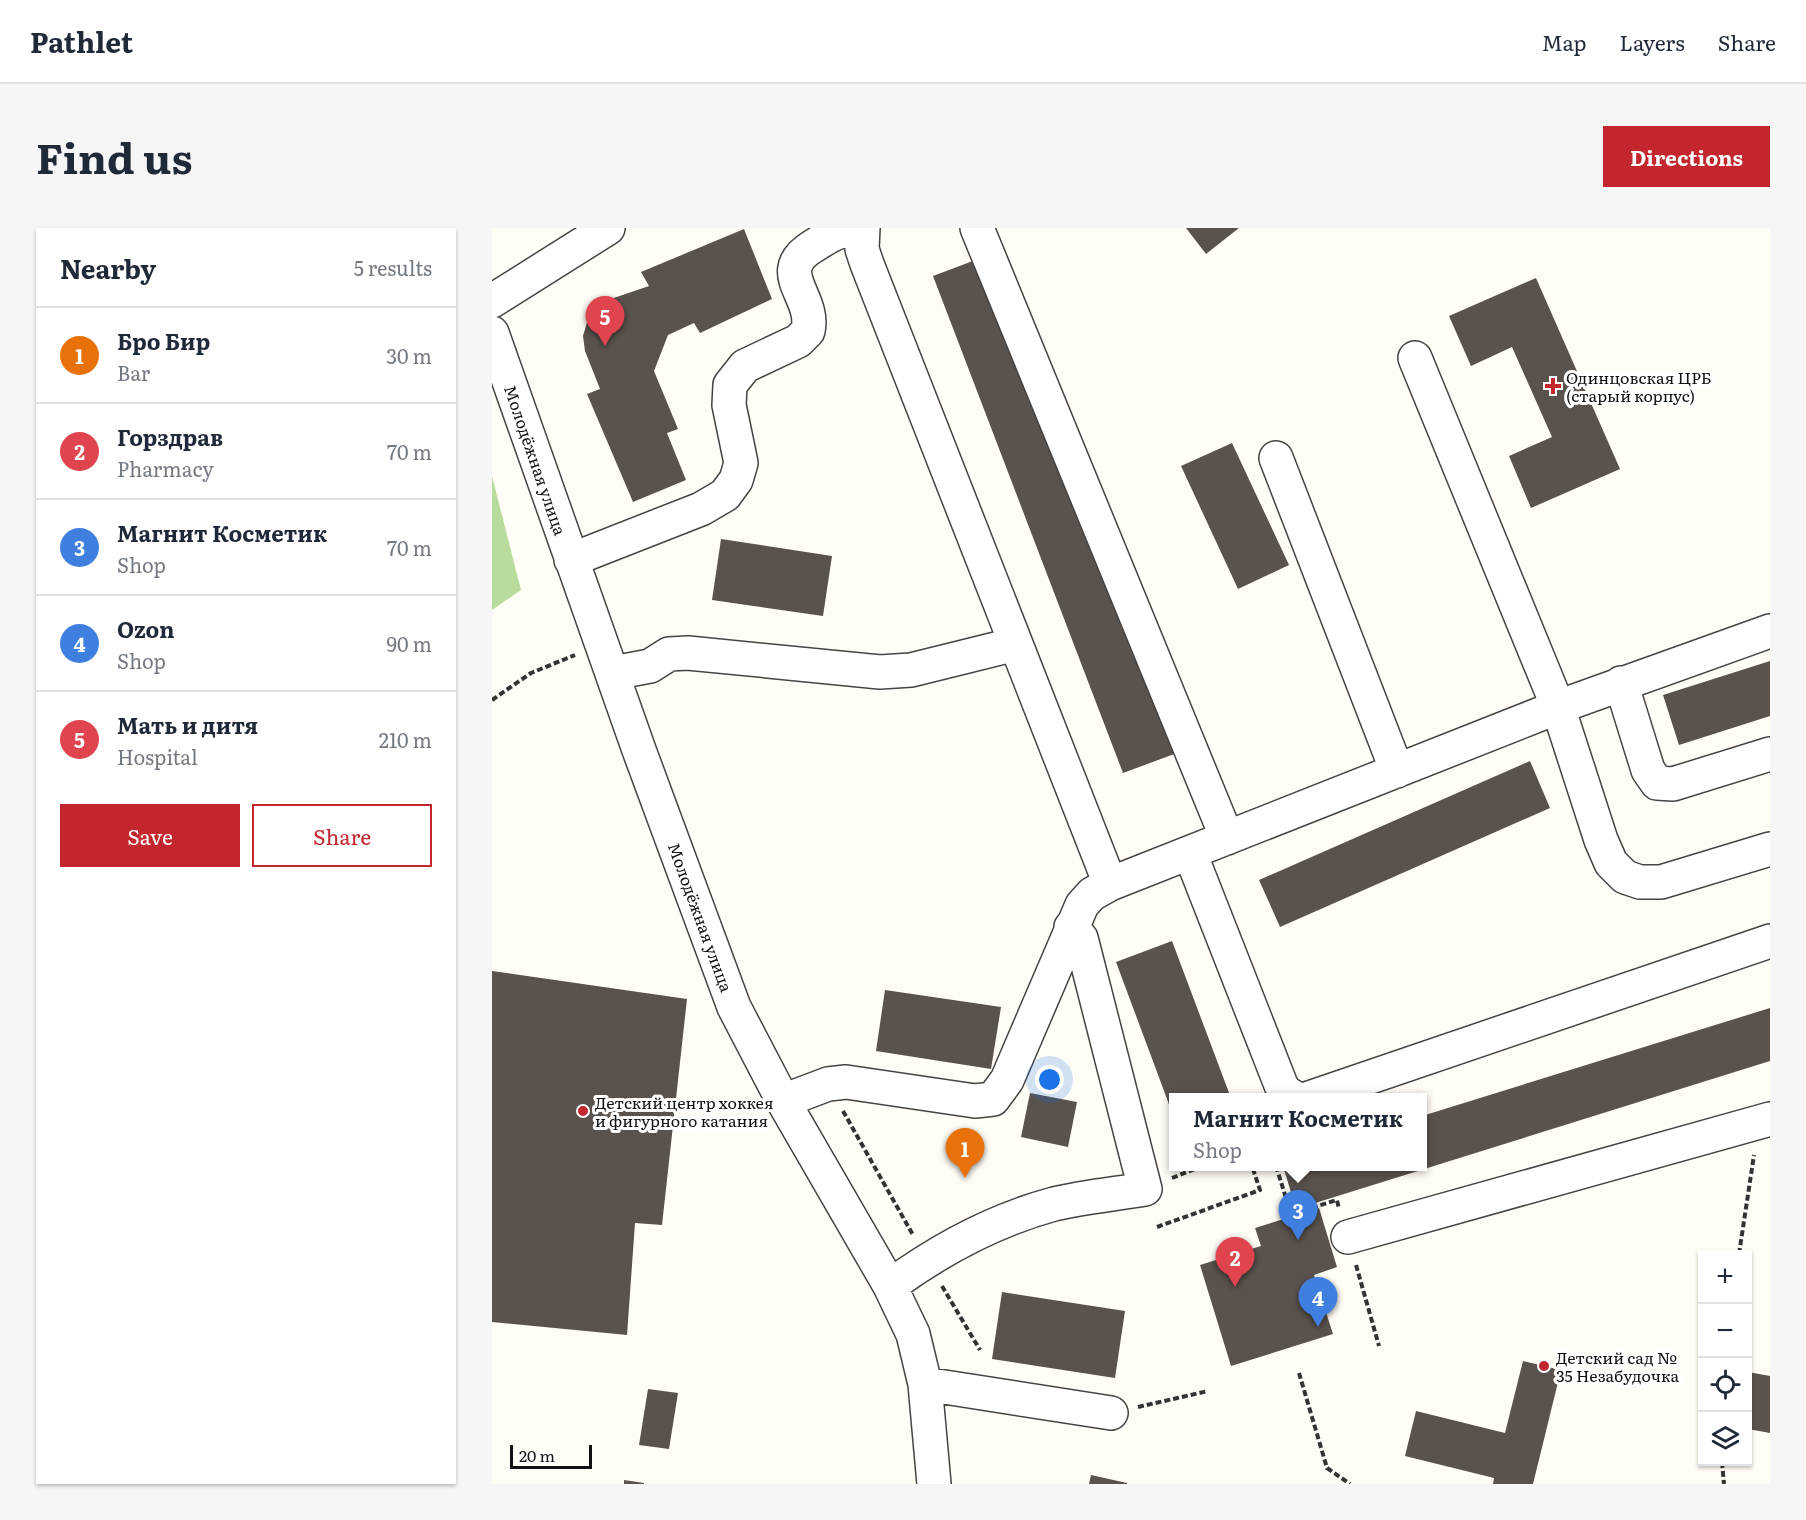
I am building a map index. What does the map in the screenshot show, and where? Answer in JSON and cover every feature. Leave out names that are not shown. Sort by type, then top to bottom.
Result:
[{"type":"street","points":[[492,300],[608,228]]},
{"type":"street","points":[[977,228],[1227,838]]},
{"type":"street","points":[[571,560],[701,509],[725,495],[736,480],[741,463],[729,405],[730,385],[745,366],[798,341],[808,331],[809,316],[794,269],[799,256],[839,230],[862,229],[862,249],[867,264],[1110,884]]},
{"type":"street","name":"Молодёжная улица","points":[[492,333],[571,560],[734,1007],[783,1101],[890,1286],[914,1334],[925,1384],[934,1484]]},
{"type":"street","points":[[1415,358],[1558,707],[1601,840],[1611,863],[1625,877],[1640,882],[1661,882],[1770,849]]},
{"type":"street","points":[[1276,458],[1398,771]]},
{"type":"street","points":[[783,1101],[828,1084],[866,1084],[975,1101],[993,1099],[1007,1080],[1071,927],[1082,905],[1092,894],[1110,884],[1621,682],[1770,631]]},
{"type":"street","points":[[607,659],[650,666],[669,654],[688,652],[880,672],[911,670],[1016,644]]},
{"type":"street","points":[[1621,682],[1648,770],[1657,783],[1673,784],[1770,754]]},
{"type":"street","points":[[1190,853],[1281,1085],[1288,1093]]},
{"type":"street","points":[[890,1286],[927,1259],[986,1229],[1054,1204],[1145,1189],[1081,938],[1071,927]]},
{"type":"street","points":[[1324,1093],[1770,941]]},
{"type":"street","points":[[1348,1237],[1765,1120]]},
{"type":"street","points":[[925,1384],[1111,1413]]},
{"type":"path","points":[[492,700],[531,673],[607,659]]},
{"type":"path","points":[[828,1084],[980,1350]]},
{"type":"path","points":[[1739,1250],[1765,1120]]},
{"type":"path","points":[[1157,1227],[1260,1190],[1253,1171]]},
{"type":"path","points":[[1277,1171],[1291,1214],[1336,1200],[1348,1237]]},
{"type":"path","points":[[1364,1290],[1379,1346]]},
{"type":"path","points":[[1299,1373],[1327,1467],[1350,1484]]},
{"type":"path","points":[[1111,1413],[1208,1391]]},
{"type":"path","points":[[1722,1466],[1724,1484]]},
{"type":"green space","points":[[492,476],[521,590],[492,610]]},
{"type":"building","points":[[1186,228],[1239,228],[1206,254]]},
{"type":"building","points":[[744,229],[772,299],[700,333],[694,323],[668,335],[654,371],[678,429],[667,433],[686,480],[633,502],[587,394],[600,389],[585,351],[583,336],[590,312],[599,303],[649,286],[641,272]]},
{"type":"building","points":[[986,256],[1177,753],[1123,773],[933,276]]},
{"type":"building","points":[[1536,278],[1620,469],[1531,508],[1509,456],[1552,437],[1512,347],[1471,366],[1449,316]]},
{"type":"building","points":[[1232,443],[1289,565],[1238,589],[1181,466]]},
{"type":"building","points":[[721,539],[832,556],[823,616],[712,600]]},
{"type":"building","points":[[1770,661],[1770,716],[1679,745],[1663,695]]},
{"type":"building","points":[[1530,761],[1550,808],[1280,927],[1259,880]]},
{"type":"building","points":[[1172,941],[1229,1093],[1169,1093],[1169,1104],[1116,962]]},
{"type":"building","name":"Детский центр хоккея и фигурного катания","points":[[492,971],[687,999],[662,1225],[635,1223],[627,1335],[492,1322]]},
{"type":"building","points":[[885,990],[1001,1007],[991,1069],[876,1051]]},
{"type":"building","points":[[1770,1008],[1770,1061],[1427,1168],[1427,1114]]},
{"type":"building","points":[[1030,1093],[1077,1102],[1068,1147],[1021,1137]]},
{"type":"building","points":[[1285,1171],[1418,1171],[1296,1209]]},
{"type":"building","points":[[1319,1208],[1337,1267],[1314,1275],[1333,1334],[1231,1366],[1200,1265],[1261,1246],[1255,1228]]},
{"type":"building","points":[[1002,1292],[1125,1311],[1115,1378],[992,1359]]},
{"type":"building","points":[[1523,1361],[1561,1370],[1533,1484],[1493,1484],[1494,1478],[1405,1456],[1416,1411],[1505,1433]]},
{"type":"building","points":[[1752,1373],[1770,1376],[1770,1433],[1752,1430]]},
{"type":"building","points":[[648,1389],[678,1393],[669,1449],[639,1445]]},
{"type":"building","points":[[1091,1475],[1127,1483],[1127,1484],[1089,1484]]},
{"type":"building","points":[[624,1480],[644,1483],[644,1484],[624,1484]]},
{"type":"place","name":"Мать и дитя","points":[[605,346]]},
{"type":"place","name":"Одинцовская ЦРБ (старый корпус)","points":[[1553,386]]},
{"type":"place","name":"Детский центр хоккея и фигурного катания","points":[[583,1111]]},
{"type":"place","name":"Бро Бир","points":[[965,1178]]},
{"type":"place","name":"Магнит Косметик","points":[[1298,1240]]},
{"type":"place","name":"Горздрав","points":[[1235,1287]]},
{"type":"place","name":"Ozon","points":[[1318,1327]]},
{"type":"place","name":"Детский сад № 35 Незабудочка","points":[[1544,1366]]}]
